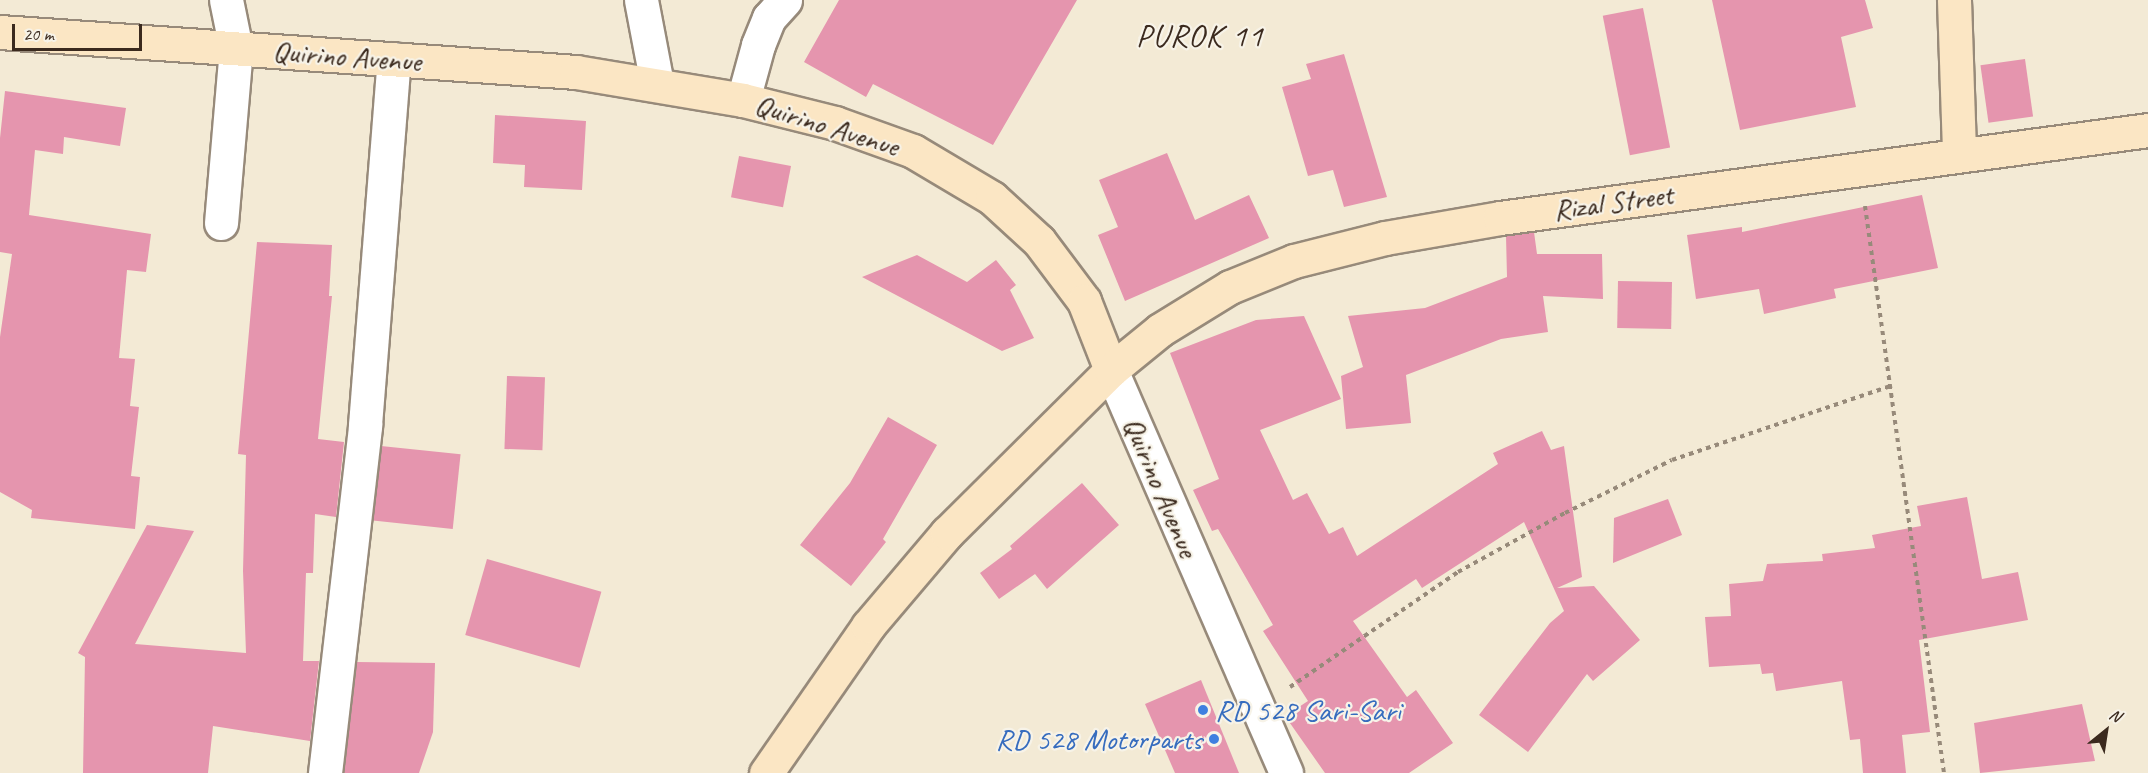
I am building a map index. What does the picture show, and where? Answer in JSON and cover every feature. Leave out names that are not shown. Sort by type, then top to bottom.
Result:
[{"type":"main road","points":[[1954,0],[1959,153]]},
{"type":"main road","name":"Quirino Avenue","points":[[0,32],[576,72],[743,100],[835,123],[913,151],[992,198],[1039,241],[1084,301],[1111,370]]},
{"type":"main road","name":"Rizal Street","points":[[766,773],[800,719],[868,626],[939,541],[1111,370],[1160,330],[1230,288],[1294,261],[1385,238],[1500,218],[1859,166],[2148,130]]},
{"type":"street","points":[[221,223],[236,49],[226,0]]},
{"type":"street","points":[[640,0],[657,84]]},
{"type":"street","points":[[743,100],[762,36],[770,18],[785,0]]},
{"type":"street","points":[[325,773],[365,425],[394,59]]},
{"type":"street","name":"Quirino Avenue","points":[[1111,370],[1286,773]]},
{"type":"path","points":[[1859,166],[1944,773]]},
{"type":"path","points":[[1257,710],[1458,572],[1565,513],[1672,460],[1890,386]]},
{"type":"building","points":[[839,0],[1077,0],[993,145],[873,84],[866,97],[804,62]]},
{"type":"building","points":[[1712,0],[1865,0],[1873,28],[1841,37],[1856,107],[1740,130]]},
{"type":"building","points":[[1643,8],[1670,147],[1630,155],[1603,16]]},
{"type":"building","points":[[1344,54],[1387,197],[1344,207],[1333,170],[1308,176],[1282,87],[1311,79],[1306,64]]},
{"type":"building","points":[[2025,59],[2033,116],[1989,123],[1980,65]]},
{"type":"building","points":[[5,91],[126,108],[120,146],[64,137],[63,154],[35,150],[29,215],[151,234],[146,272],[127,270],[119,358],[135,359],[130,406],[139,407],[131,476],[140,477],[135,529],[31,518],[32,510],[0,492],[0,337],[12,254],[0,252],[0,138]]},
{"type":"building","points":[[495,115],[586,121],[582,190],[524,187],[525,165],[493,163]]},
{"type":"building","points":[[1167,153],[1195,220],[1249,195],[1269,238],[1125,301],[1098,235],[1118,227],[1099,180]]},
{"type":"building","points":[[739,156],[791,166],[783,207],[731,197]]},
{"type":"building","points":[[1922,195],[1938,268],[1834,289],[1836,298],[1764,314],[1759,289],[1696,299],[1687,235],[1742,227],[1742,232]]},
{"type":"building","points":[[1534,232],[1537,254],[1602,254],[1603,299],[1543,296],[1548,332],[1501,339],[1406,375],[1411,423],[1346,429],[1341,376],[1363,367],[1348,316],[1425,308],[1507,277],[1506,236]]},
{"type":"building","points":[[257,242],[332,245],[329,296],[332,296],[318,439],[344,442],[336,517],[315,514],[313,573],[306,573],[303,661],[319,661],[310,741],[213,726],[208,773],[83,773],[85,657],[78,653],[147,525],[194,531],[135,644],[246,653],[243,571],[246,455],[238,454]]},
{"type":"building","points":[[917,255],[967,282],[996,260],[1016,285],[1010,290],[1034,338],[1002,351],[862,277]]},
{"type":"building","points":[[1618,281],[1672,282],[1671,329],[1617,328]]},
{"type":"building","points":[[1304,316],[1341,399],[1260,430],[1293,500],[1307,493],[1329,534],[1343,527],[1357,556],[1498,464],[1493,453],[1542,431],[1551,450],[1564,446],[1582,577],[1557,588],[1594,586],[1640,640],[1593,681],[1587,674],[1528,752],[1479,715],[1550,623],[1564,611],[1524,522],[1422,588],[1416,579],[1353,621],[1407,697],[1416,690],[1453,743],[1409,773],[1325,773],[1285,716],[1308,701],[1263,631],[1273,625],[1218,529],[1212,531],[1193,490],[1219,479],[1170,353],[1256,320]]},
{"type":"building","points":[[507,376],[545,377],[542,450],[504,449]]},
{"type":"building","points":[[888,417],[937,445],[883,539],[886,542],[851,586],[800,545],[850,483]]},
{"type":"building","points":[[381,446],[461,454],[453,529],[373,521]]},
{"type":"building","points":[[1082,483],[1119,525],[1047,589],[1035,574],[999,599],[980,573],[1012,549],[1010,546]]},
{"type":"building","points":[[1967,497],[1982,579],[2018,572],[2028,620],[1919,640],[1930,732],[1902,735],[1906,773],[1863,773],[1860,739],[1850,740],[1842,681],[1776,691],[1773,673],[1762,674],[1760,664],[1709,667],[1705,617],[1731,616],[1729,584],[1763,581],[1767,564],[1823,561],[1822,554],[1875,548],[1872,535],[1921,526],[1917,506]]},
{"type":"building","points":[[1668,499],[1682,535],[1613,563],[1614,518]]},
{"type":"building","points":[[487,559],[601,592],[580,668],[465,635]]},
{"type":"building","points":[[357,662],[435,663],[433,732],[419,773],[344,773]]},
{"type":"building","points":[[1201,680],[1239,773],[1175,773],[1145,704]]},
{"type":"building","points":[[2082,704],[2095,761],[1980,773],[1974,723]]},
{"type":"place","name":"RD 528 Sari-Sari","points":[[1203,710]]},
{"type":"place","name":"RD 528 Motorparts","points":[[1214,739]]},
{"type":"district","name":"PUROK 11","points":[[1200,36]]}]
